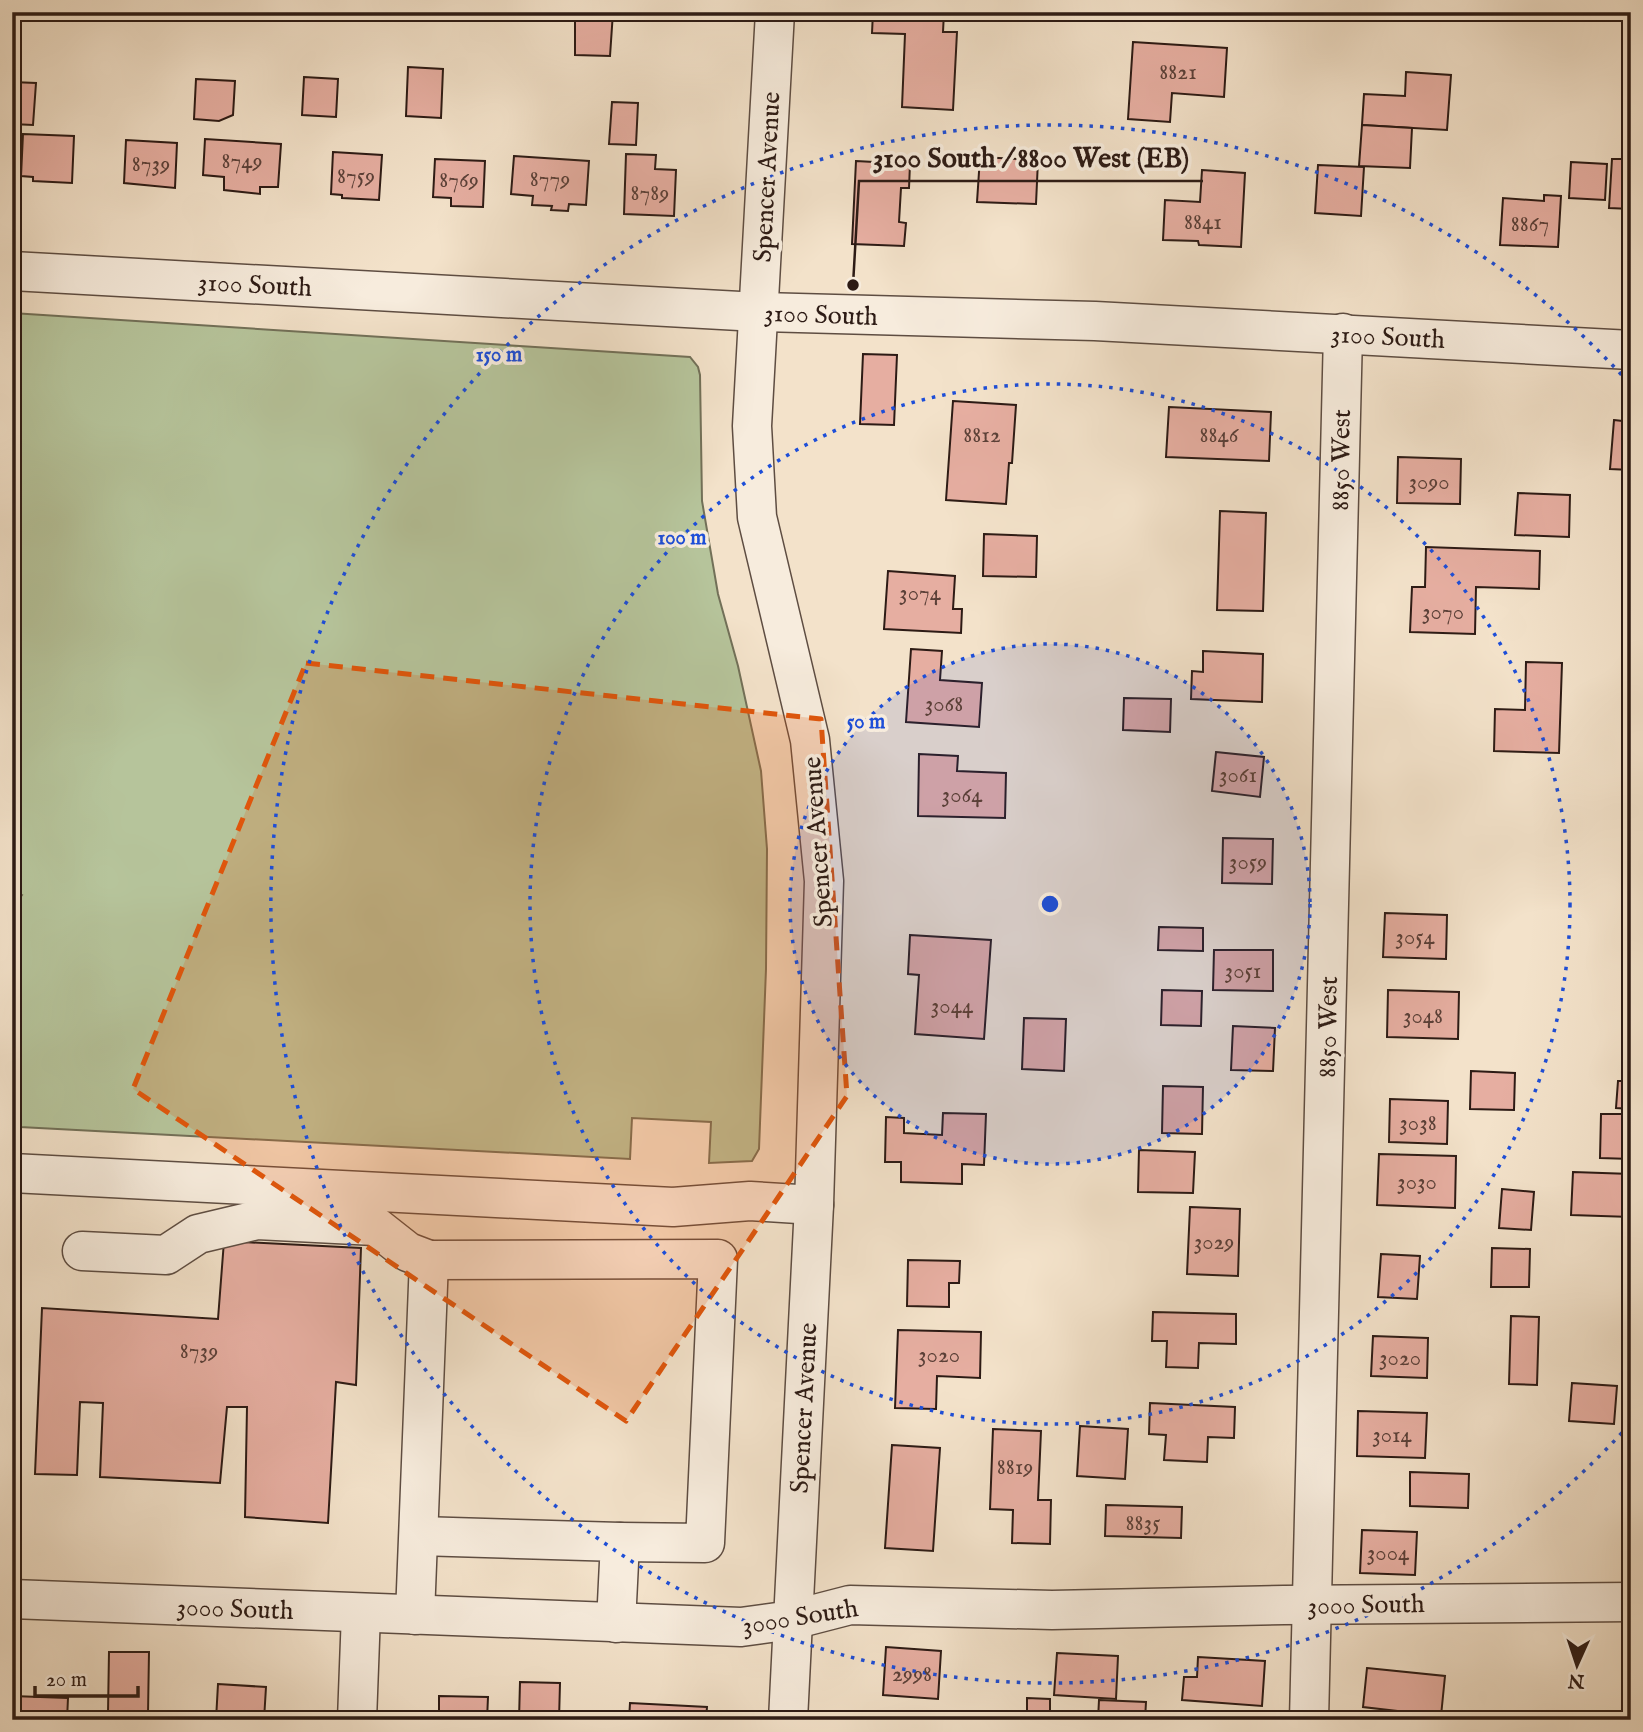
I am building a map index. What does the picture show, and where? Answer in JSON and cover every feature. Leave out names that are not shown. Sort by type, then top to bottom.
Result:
[{"type":"street","name":"Spencer Avenue","points":[[775,12],[752,426],[757,517],[810,740],[824,881],[814,1205],[789,1720]]},
{"type":"street","name":"3100 South","points":[[12,271],[758,312],[1095,321],[1631,350]]},
{"type":"street","name":"8850 West","points":[[1309,1720],[1343,333]]},
{"type":"street","points":[[12,1172],[673,1207],[750,1201],[814,1205]]},
{"type":"street","points":[[82,1251],[166,1255],[198,1234],[257,1220],[375,1226],[408,1252],[429,1260],[719,1259],[705,1544],[419,1536]]},
{"type":"street","points":[[415,1615],[429,1260]]},
{"type":"street","points":[[616,1623],[620,1542]]},
{"type":"street","name":"3000 South","points":[[12,1599],[741,1628],[792,1620],[850,1605],[1052,1610],[1631,1602]]},
{"type":"street","points":[[357,1720],[361,1613]]},
{"type":"highlighted area","points":[[306,663],[821,719],[847,1096],[626,1421],[133,1089]]},
{"type":"green space","points":[[12,313],[690,357],[698,367],[700,375],[702,501],[718,594],[738,666],[761,771],[767,849],[766,969],[759,1149],[752,1161],[709,1163],[711,1122],[632,1118],[630,1159],[20,1127],[12,1120],[12,913],[22,895],[12,889]]},
{"type":"building","points":[[575,12],[613,12],[610,56],[575,55]]},
{"type":"building","points":[[873,12],[944,12],[943,32],[957,32],[953,110],[902,107],[905,34],[872,33]]},
{"type":"building","points":[[1133,42],[1227,48],[1224,97],[1172,93],[1170,122],[1128,119]]},
{"type":"building","points":[[408,67],[443,69],[441,118],[406,116]]},
{"type":"building","points":[[1406,72],[1451,75],[1447,130],[1362,125],[1364,94],[1405,96]]},
{"type":"building","points":[[304,77],[338,79],[336,117],[302,115]]},
{"type":"building","points":[[196,79],[235,81],[233,115],[219,121],[194,119]]},
{"type":"building","points":[[12,82],[36,83],[33,125],[12,124]]},
{"type":"building","points":[[612,102],[638,103],[636,145],[609,144]]},
{"type":"building","points":[[1362,125],[1412,128],[1410,168],[1359,166]]},
{"type":"building","points":[[23,134],[74,136],[72,183],[33,181],[33,177],[21,176]]},
{"type":"building","points":[[205,139],[281,144],[278,187],[260,187],[260,194],[224,190],[224,177],[203,175]]},
{"type":"building","points":[[126,140],[177,143],[175,188],[124,183]]},
{"type":"building","points":[[333,152],[382,155],[379,200],[342,198],[342,195],[331,194]]},
{"type":"building","points":[[626,154],[656,155],[655,169],[676,170],[674,216],[624,214]]},
{"type":"building","points":[[514,156],[589,161],[586,205],[569,204],[568,211],[551,210],[552,206],[532,205],[533,196],[511,194]]},
{"type":"building","points":[[980,157],[1038,160],[1036,204],[977,202]]},
{"type":"building","points":[[435,159],[485,161],[483,207],[451,206],[451,198],[433,197]]},
{"type":"building","points":[[1612,159],[1631,159],[1631,209],[1609,208]]},
{"type":"building","points":[[856,161],[910,164],[909,188],[901,188],[899,222],[906,223],[904,246],[852,244]]},
{"type":"building","points":[[1571,162],[1607,164],[1605,200],[1569,198]]},
{"type":"building","points":[[1318,165],[1364,167],[1361,216],[1315,213]]},
{"type":"building","points":[[1202,170],[1245,173],[1241,247],[1199,245],[1198,241],[1163,240],[1165,200],[1200,202]]},
{"type":"building","points":[[1544,195],[1561,196],[1558,247],[1500,245],[1503,198],[1544,201]]},
{"type":"building","points":[[863,354],[897,355],[894,425],[860,424]]},
{"type":"building","points":[[953,401],[1016,405],[1006,504],[946,500]]},
{"type":"building","points":[[1169,407],[1271,412],[1269,461],[1166,457]]},
{"type":"building","points":[[1614,420],[1631,422],[1631,470],[1610,469]]},
{"type":"building","points":[[1398,457],[1461,459],[1460,504],[1397,503]]},
{"type":"building","points":[[1518,493],[1570,495],[1569,537],[1515,535]]},
{"type":"building","points":[[1220,511],[1266,513],[1263,611],[1217,610]]},
{"type":"building","points":[[984,534],[1037,536],[1036,577],[983,576]]},
{"type":"building","points":[[1426,547],[1540,551],[1539,589],[1476,587],[1475,634],[1410,632],[1412,587],[1425,587]]},
{"type":"building","points":[[888,571],[955,576],[953,609],[962,609],[961,633],[884,629]]},
{"type":"building","points":[[911,649],[942,651],[940,680],[982,683],[979,727],[906,722]]},
{"type":"building","points":[[1203,651],[1263,654],[1262,702],[1191,699],[1192,671],[1203,672]]},
{"type":"building","points":[[1526,662],[1562,663],[1559,753],[1494,751],[1495,709],[1525,710]]},
{"type":"building","points":[[1124,698],[1171,699],[1170,732],[1123,730]]},
{"type":"building","points":[[1216,752],[1264,757],[1260,797],[1212,791]]},
{"type":"building","points":[[919,754],[958,756],[957,771],[1006,773],[1005,818],[918,816]]},
{"type":"building","points":[[1223,838],[1273,839],[1272,884],[1222,883]]},
{"type":"building","points":[[1385,913],[1447,915],[1446,959],[1383,957]]},
{"type":"building","points":[[1159,927],[1203,928],[1203,951],[1158,950]]},
{"type":"building","points":[[910,935],[991,940],[984,1039],[915,1034],[919,975],[908,974]]},
{"type":"building","points":[[1214,950],[1273,950],[1273,991],[1213,990]]},
{"type":"building","points":[[1162,990],[1202,991],[1201,1026],[1161,1025]]},
{"type":"building","points":[[1388,990],[1459,992],[1458,1039],[1387,1037]]},
{"type":"building","points":[[1024,1018],[1066,1019],[1064,1071],[1022,1069]]},
{"type":"building","points":[[1233,1026],[1275,1028],[1273,1071],[1231,1070]]},
{"type":"building","points":[[1471,1071],[1515,1073],[1514,1110],[1470,1109]]},
{"type":"building","points":[[1618,1081],[1631,1081],[1631,1109],[1616,1108]]},
{"type":"building","points":[[1163,1086],[1203,1087],[1202,1134],[1162,1133]]},
{"type":"building","points":[[1390,1099],[1448,1101],[1447,1144],[1389,1142]]},
{"type":"building","points":[[943,1113],[986,1114],[984,1165],[962,1164],[962,1184],[901,1182],[901,1162],[885,1162],[886,1117],[904,1118],[904,1133],[942,1135]]},
{"type":"building","points":[[1601,1114],[1631,1114],[1631,1159],[1600,1158]]},
{"type":"building","points":[[1139,1150],[1195,1152],[1193,1193],[1138,1192]]},
{"type":"building","points":[[1379,1154],[1456,1156],[1455,1208],[1377,1205]]},
{"type":"building","points":[[1573,1172],[1631,1174],[1631,1217],[1571,1215]]},
{"type":"building","points":[[1502,1189],[1534,1192],[1531,1230],[1499,1228]]},
{"type":"building","points":[[1190,1207],[1240,1209],[1238,1276],[1187,1274]]},
{"type":"building","points":[[224,1241],[361,1248],[356,1385],[336,1382],[328,1523],[245,1517],[247,1407],[227,1407],[220,1483],[100,1477],[103,1403],[80,1402],[77,1475],[35,1474],[42,1308],[218,1319]]},
{"type":"building","points":[[1492,1248],[1530,1249],[1529,1287],[1491,1287]]},
{"type":"building","points":[[1381,1254],[1420,1256],[1417,1299],[1378,1297]]},
{"type":"building","points":[[908,1260],[960,1261],[959,1283],[949,1283],[949,1307],[907,1306]]},
{"type":"building","points":[[1153,1312],[1236,1314],[1236,1344],[1199,1343],[1198,1368],[1166,1367],[1167,1341],[1152,1341]]},
{"type":"building","points":[[1511,1316],[1539,1317],[1537,1385],[1509,1384]]},
{"type":"building","points":[[898,1330],[981,1332],[980,1378],[937,1376],[936,1409],[895,1408]]},
{"type":"building","points":[[1373,1336],[1428,1338],[1427,1378],[1371,1376]]},
{"type":"building","points":[[1572,1383],[1617,1386],[1614,1424],[1569,1421]]},
{"type":"building","points":[[1150,1403],[1235,1407],[1234,1438],[1208,1437],[1207,1462],[1164,1460],[1166,1435],[1149,1434]]},
{"type":"building","points":[[1358,1411],[1427,1413],[1425,1458],[1357,1456]]},
{"type":"building","points":[[1080,1426],[1128,1429],[1125,1479],[1077,1476]]},
{"type":"building","points":[[993,1429],[1041,1431],[1038,1500],[1051,1500],[1050,1544],[1012,1543],[1013,1510],[990,1509]]},
{"type":"building","points":[[892,1445],[940,1448],[933,1551],[885,1548]]},
{"type":"building","points":[[1410,1472],[1469,1474],[1468,1508],[1410,1506]]},
{"type":"building","points":[[1106,1505],[1182,1507],[1181,1538],[1105,1536]]},
{"type":"building","points":[[1362,1530],[1417,1532],[1415,1575],[1360,1573]]},
{"type":"building","points":[[886,1647],[941,1651],[938,1699],[883,1695]]},
{"type":"building","points":[[109,1652],[149,1652],[148,1714],[108,1713]]},
{"type":"building","points":[[1057,1653],[1118,1656],[1116,1699],[1054,1695]]},
{"type":"building","points":[[1198,1657],[1265,1661],[1262,1706],[1182,1700],[1184,1677],[1197,1677]]},
{"type":"building","points":[[1367,1668],[1445,1676],[1441,1716],[1363,1707]]},
{"type":"building","points":[[520,1682],[560,1683],[559,1720],[519,1720]]},
{"type":"building","points":[[218,1684],[266,1687],[264,1720],[216,1720]]},
{"type":"building","points":[[12,1696],[68,1698],[67,1720],[12,1720]]},
{"type":"building","points":[[439,1696],[488,1697],[487,1720],[439,1720]]},
{"type":"building","points":[[1027,1698],[1050,1699],[1050,1720],[1027,1720]]},
{"type":"building","points":[[1099,1700],[1146,1702],[1145,1720],[1098,1720]]},
{"type":"building","points":[[630,1703],[707,1707],[706,1720],[629,1720]]},
{"type":"place","name":"3100 South / 8800 West (EB)","points":[[853,285]]}]
